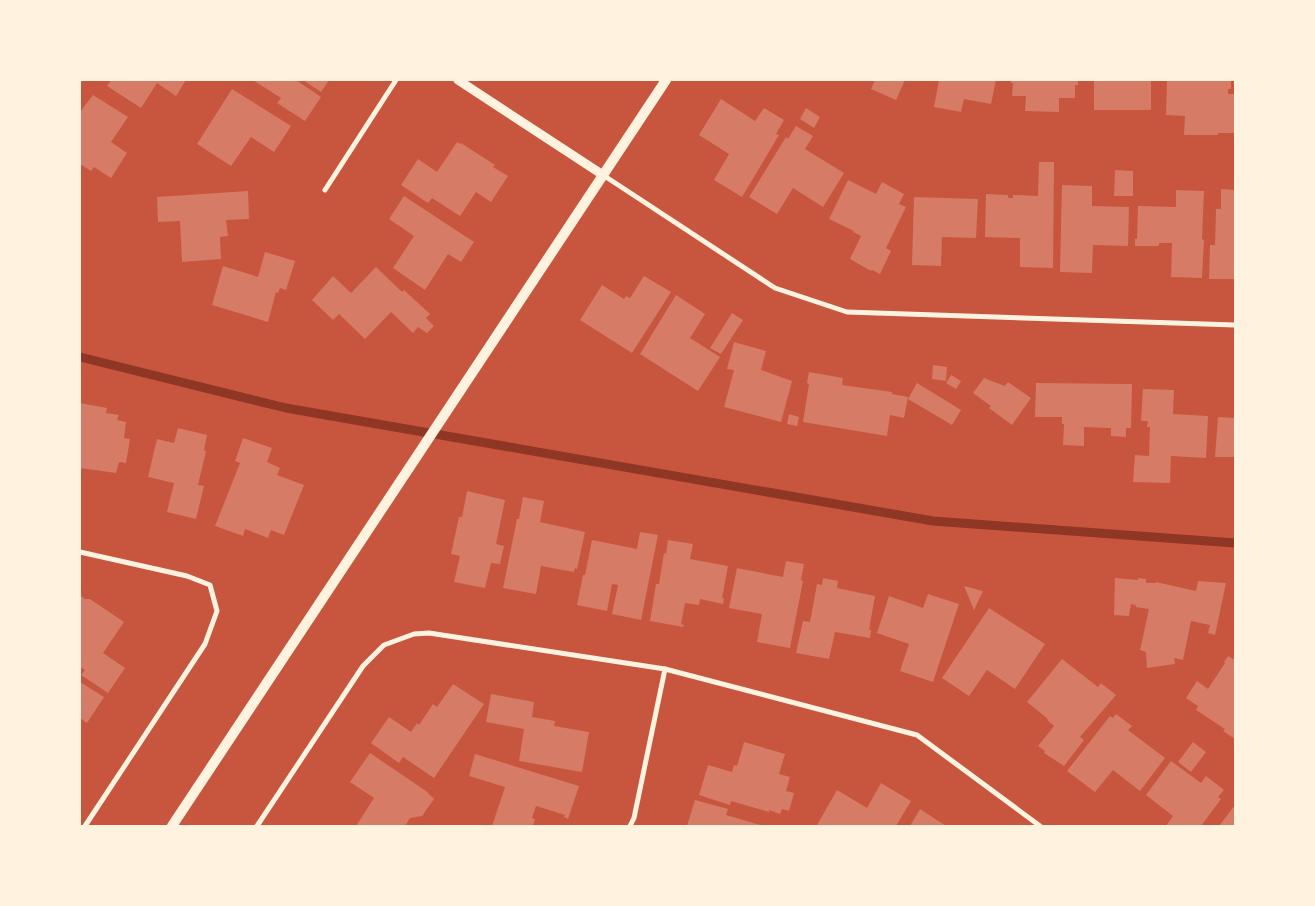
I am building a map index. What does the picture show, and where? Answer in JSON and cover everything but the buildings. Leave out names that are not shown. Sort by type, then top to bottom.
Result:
[{"type":"main road","points":[[172,826],[666,80]]},
{"type":"street","points":[[325,190],[396,80]]},
{"type":"street","points":[[458,80],[775,288],[847,312],[1235,325]]},
{"type":"street","points":[[80,552],[187,576],[210,585],[217,611],[206,644],[85,826]]},
{"type":"street","points":[[257,826],[363,666],[384,645],[414,634],[429,633],[666,669],[917,735],[1040,826]]},
{"type":"street","points":[[630,826],[634,818],[666,669]]},
{"type":"waterway","points":[[80,357],[286,408],[933,521],[1235,543]]}]
